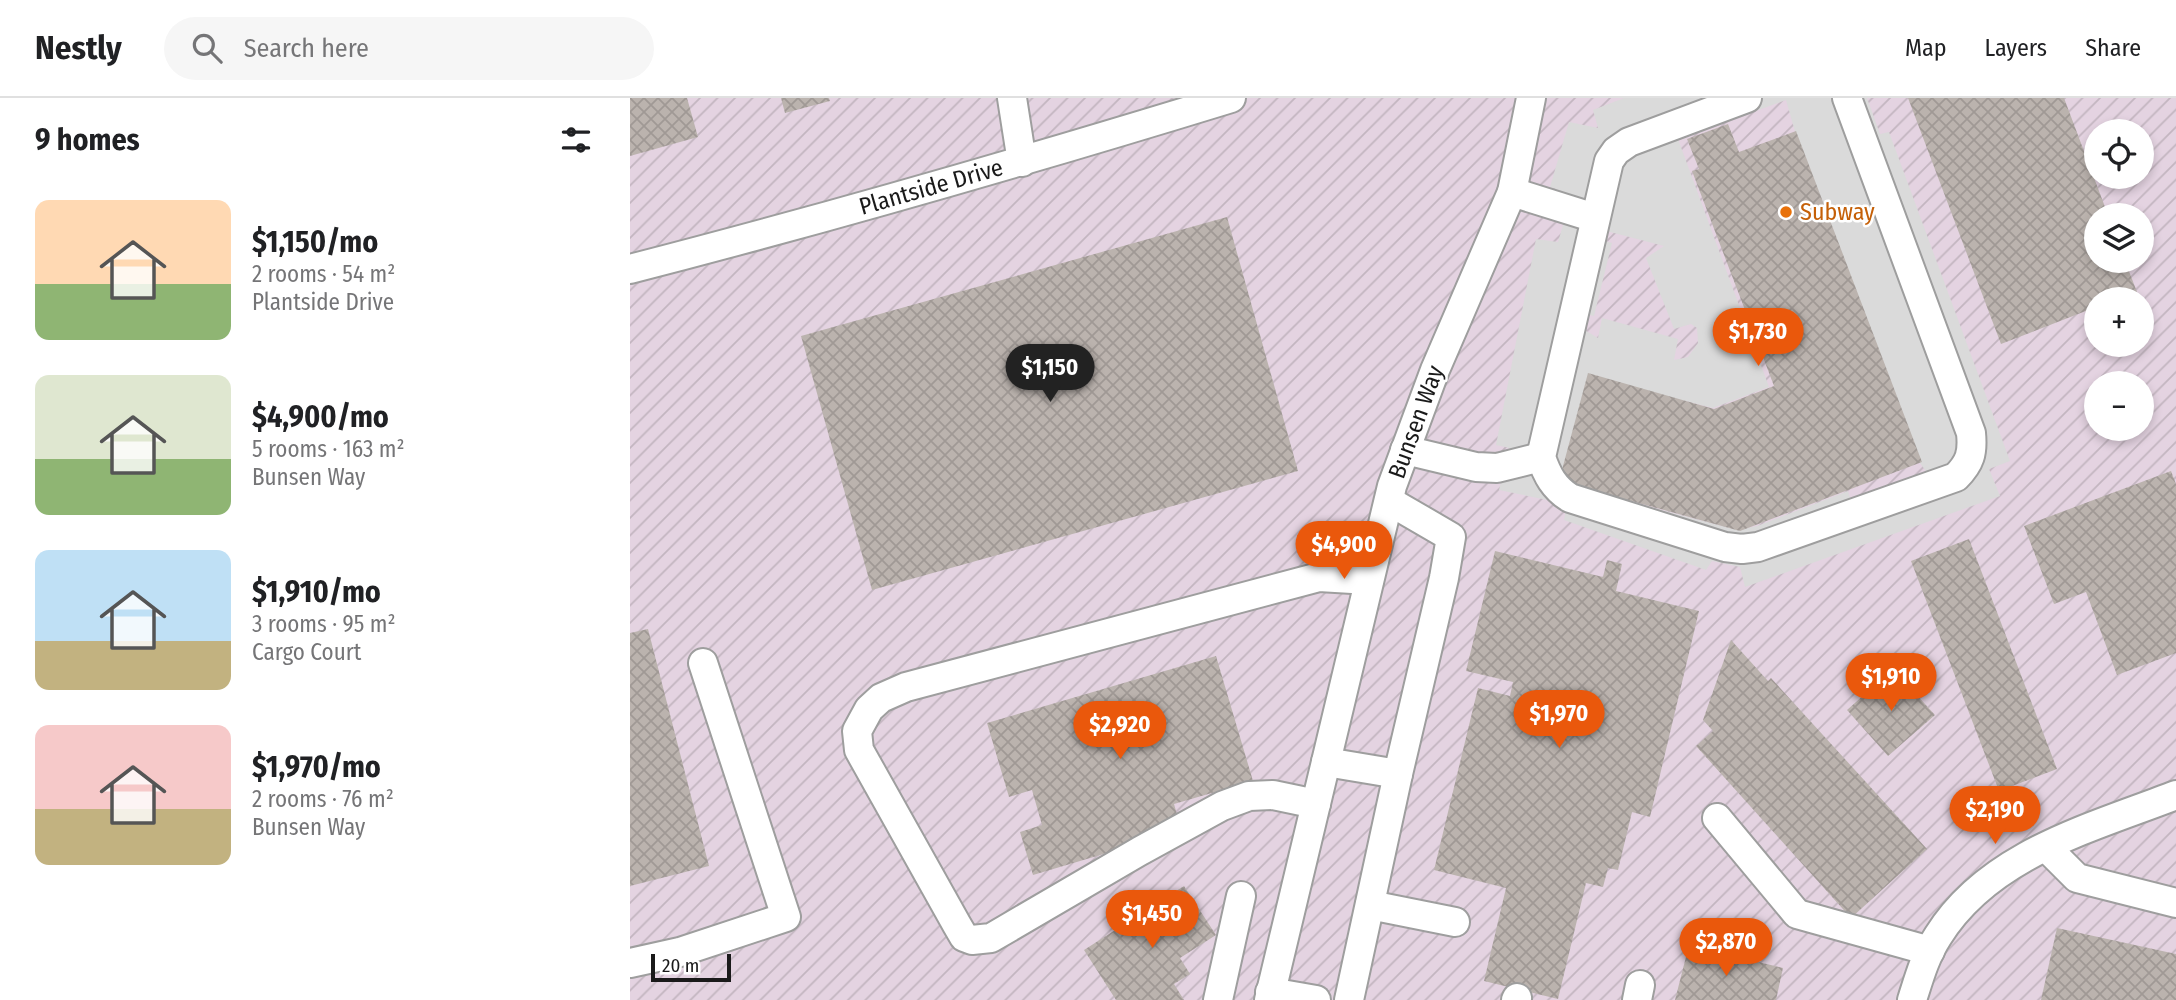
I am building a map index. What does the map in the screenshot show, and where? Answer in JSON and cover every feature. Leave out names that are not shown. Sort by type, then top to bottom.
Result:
[{"type":"street","points":[[1012,98],[1022,162]]},
{"type":"street","name":"Plantside Drive","points":[[630,269],[1022,162],[1231,98]]},
{"type":"street","name":"Bunsen Way","points":[[1270,996],[1389,501],[1435,370],[1512,192],[1531,98]]},
{"type":"street","points":[[1747,98],[1629,142],[1616,151],[1609,161],[1541,457],[1546,473],[1558,491],[1570,498],[1725,547],[1742,549],[1758,547],[1956,477],[1968,464],[1972,450],[1971,433],[1847,98]]},
{"type":"street","points":[[1512,192],[1595,218]]},
{"type":"street","points":[[1405,450],[1476,467],[1497,468],[1541,457]]},
{"type":"street","points":[[1349,1000],[1451,537],[1389,501]]},
{"type":"street","points":[[1316,804],[1273,795],[1249,796],[1222,806],[1075,887],[991,938],[972,940],[964,937],[874,779],[859,750],[856,731],[869,709],[881,698],[906,687],[1319,577],[1369,580]]},
{"type":"street","points":[[630,963],[680,952],[786,917],[704,663]]},
{"type":"street","points":[[1326,762],[1398,774]]},
{"type":"street","points":[[1912,1000],[1930,951],[1954,913],[1974,891],[2017,861],[2046,847],[2176,795]]},
{"type":"street","points":[[1717,818],[1797,914],[1930,951]]},
{"type":"street","points":[[2046,847],[2077,878],[2176,903]]},
{"type":"street","points":[[1217,1000],[1241,896]]},
{"type":"street","points":[[1370,905],[1455,922]]},
{"type":"street","points":[[1270,996],[1316,1000]]},
{"type":"shaded area","points":[[630,98],[2176,98],[2176,1000],[630,1000]]},
{"type":"shaded area","points":[[1624,98],[1867,98],[1880,134],[1889,132],[2010,461],[1989,469],[2000,496],[1745,587],[1740,567],[1712,561],[1706,570],[1564,520],[1567,504],[1499,490],[1509,448],[1496,445],[1536,239],[1558,242],[1572,195],[1550,187],[1569,122],[1598,128],[1593,110]],"holes":[[[1786,100],[1796,135],[1875,346],[1920,463],[1928,474],[1852,504],[1848,491],[1757,526],[1738,530],[1561,484],[1589,377],[1713,408],[1769,387],[1678,139]],[[1591,227],[1664,246],[1646,258],[1674,329],[1691,324],[1697,328],[1698,343],[1688,357],[1674,360],[1678,339],[1602,318],[1598,338],[1583,329],[1572,312],[1594,316],[1612,243],[1589,236]]]},
{"type":"building","points":[[630,98],[687,98],[698,137],[630,156]]},
{"type":"building","points":[[781,98],[829,98],[830,101],[785,113]]},
{"type":"building","points":[[1908,98],[2064,98],[2084,151],[2084,189],[2098,189],[2103,203],[2084,203],[2084,273],[2130,273],[2135,287],[2084,287],[2084,312],[2001,344]]},
{"type":"building","points":[[1728,124],[1739,152],[1796,131],[1922,462],[1740,531],[1559,481],[1588,373],[1714,409],[1774,386],[1692,171],[1699,169],[1687,139]]},
{"type":"building","points":[[1227,217],[1298,471],[872,590],[801,336]]},
{"type":"building","points":[[2171,471],[2176,484],[2176,653],[2117,675],[2086,592],[2054,604],[2024,526]]},
{"type":"building","points":[[1969,539],[2057,769],[1999,791],[1911,561]]},
{"type":"building","points":[[1495,551],[1603,577],[1607,560],[1622,564],[1616,591],[1699,611],[1650,817],[1632,812],[1618,870],[1608,868],[1603,887],[1586,883],[1558,999],[1484,981],[1506,888],[1434,870],[1478,688],[1510,696],[1513,682],[1466,671]]},
{"type":"building","points":[[648,629],[709,866],[630,886],[630,633]]},
{"type":"building","points":[[1731,640],[1768,681],[1771,678],[1927,849],[1851,918],[1696,746],[1713,731],[1703,720]]},
{"type":"building","points":[[1216,656],[1253,781],[1174,804],[1180,825],[1144,842],[1033,875],[1020,832],[1042,825],[1032,790],[1009,797],[987,723]]},
{"type":"building","points":[[1893,669],[1935,715],[1888,756],[1847,710]]},
{"type":"building","points":[[1184,886],[1216,935],[1180,958],[1190,974],[1174,984],[1184,1000],[1116,1000],[1084,950]]},
{"type":"building","points":[[2057,928],[2176,954],[2176,1000],[2041,1000]]},
{"type":"building","points":[[1689,945],[1783,968],[1776,1000],[1675,1000]]},
{"type":"place","name":"Subway","points":[[1786,212]]}]
